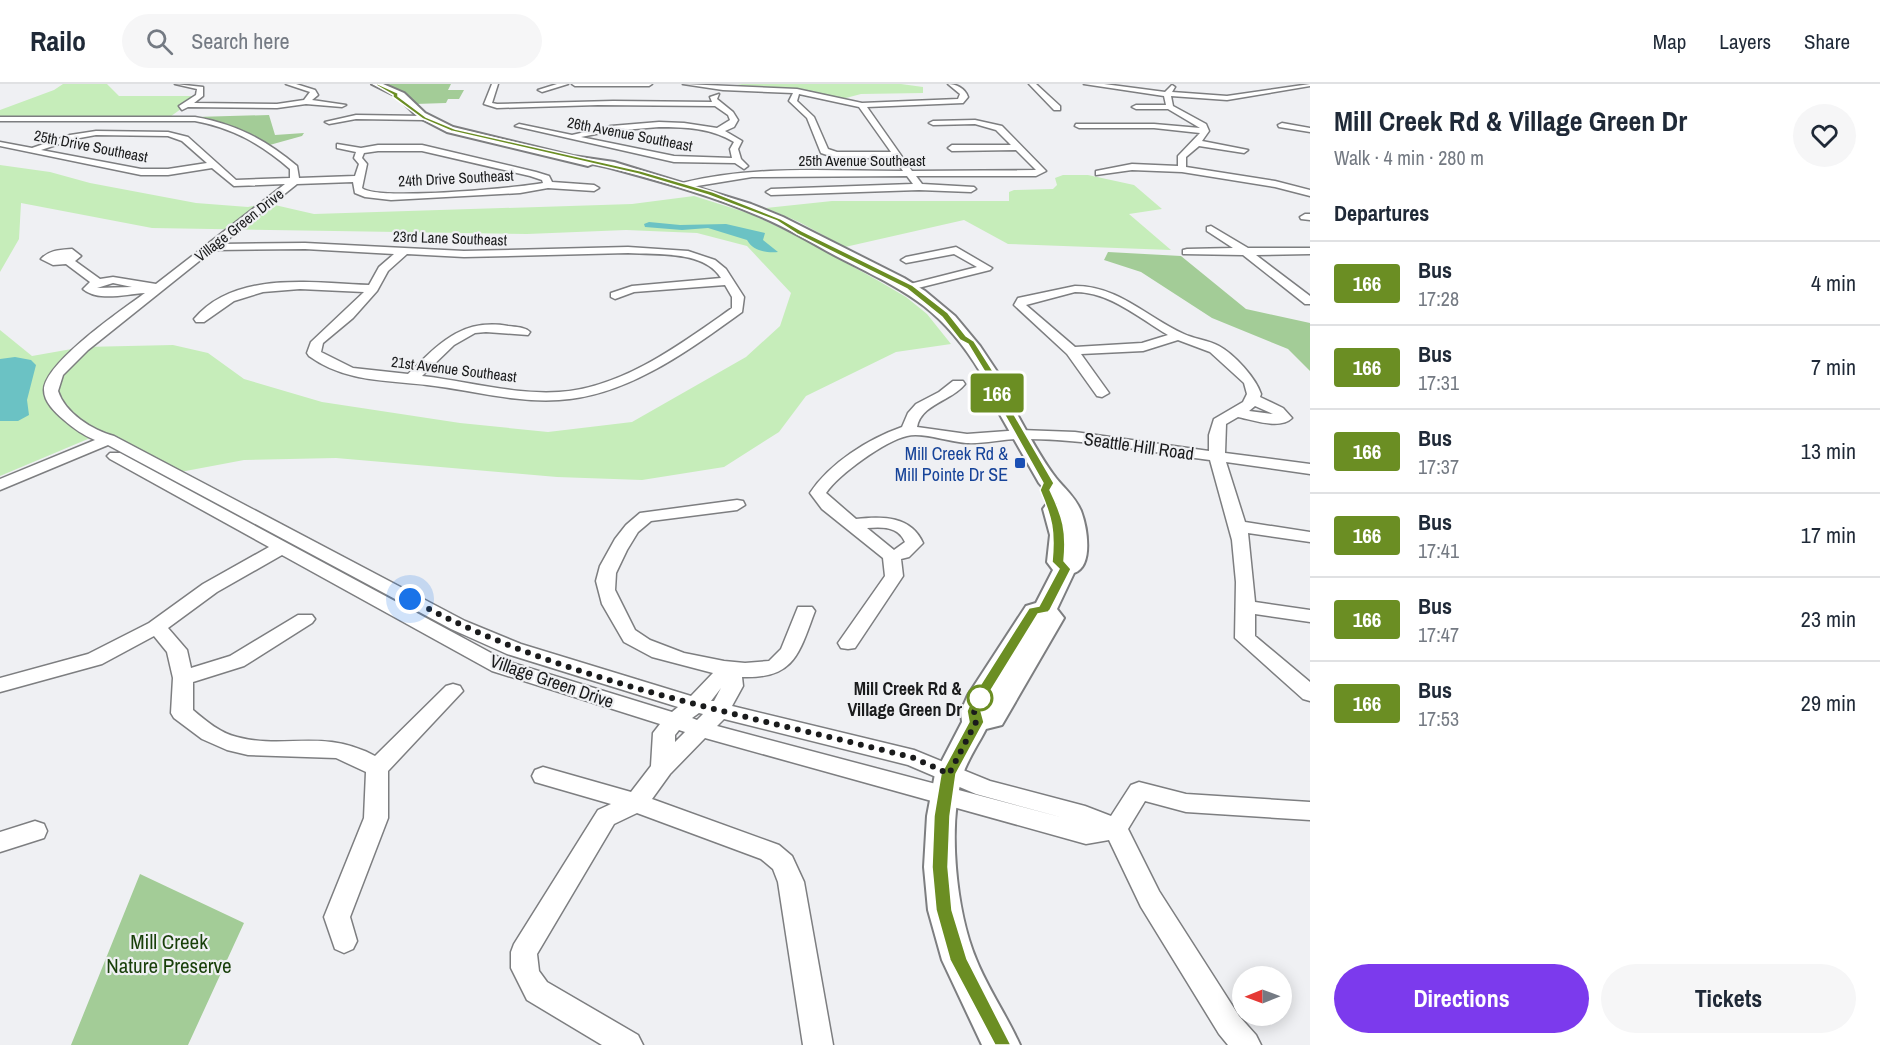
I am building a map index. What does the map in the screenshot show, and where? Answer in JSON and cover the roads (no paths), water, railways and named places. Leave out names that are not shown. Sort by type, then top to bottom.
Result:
[{"type":"main road","points":[[376,84],[396,94],[395,96],[405,104],[409,104],[424,118],[453,130],[477,138],[685,185],[736,203],[795,228],[831,249],[863,262],[910,287],[945,315],[963,338],[961,342],[984,382],[993,387],[1049,483],[1045,490],[1057,516],[1061,535],[1058,562],[1065,569],[1044,610],[1052,618],[992,718],[976,722],[947,785],[940,867],[944,910],[959,960],[1002,1045]]},
{"type":"street","points":[[167,119],[199,96],[201,87],[178,84]]},
{"type":"street","points":[[289,84],[312,91],[314,95],[306,102]]},
{"type":"street","points":[[495,84],[488,104],[490,105],[716,104],[728,110],[734,120],[731,125],[720,130]]},
{"type":"street","points":[[542,90],[565,84]]},
{"type":"street","points":[[575,84],[649,84]]},
{"type":"street","points":[[686,84],[797,91],[862,105],[960,101],[964,97],[963,93],[951,84]]},
{"type":"street","points":[[1032,84],[1057,108]]},
{"type":"street","points":[[1087,84],[1167,94],[1227,98],[1310,84]]},
{"type":"street","points":[[1170,107],[1167,94],[1174,84]]},
{"type":"street","points":[[716,104],[713,99],[723,88]]},
{"type":"street","points":[[1279,89],[1302,95]]},
{"type":"street","points":[[797,91],[792,98],[793,101],[810,117],[824,151],[896,155]]},
{"type":"street","points":[[1227,98],[1243,106]]},
{"type":"street","points":[[186,105],[277,106],[306,102],[342,105]]},
{"type":"street","points":[[862,105],[919,187]]},
{"type":"street","points":[[1136,107],[1170,107],[1203,126],[1205,131]]},
{"type":"street","points":[[329,122],[356,117],[424,118]]},
{"type":"street","name":"Village Green Drive","points":[[0,118],[167,119],[220,123],[245,132],[294,168],[295,181],[83,347],[58,371],[50,388],[56,408],[100,440],[281,548],[499,666],[701,729],[947,785]]},
{"type":"street","points":[[383,127],[380,124],[386,118]]},
{"type":"street","points":[[933,123],[986,124],[999,128],[1017,147]]},
{"type":"street","points":[[1282,124],[1310,130]]},
{"type":"street","name":"26th Avenue Southeast","points":[[519,126],[684,160],[737,160]]},
{"type":"street","points":[[573,137],[602,128],[616,127],[680,126],[720,130],[738,141],[734,149],[737,160],[752,174]]},
{"type":"street","points":[[1095,138],[1079,126],[1154,126],[1205,131]]},
{"type":"street","points":[[1307,140],[1305,135],[1310,130]]},
{"type":"street","points":[[1182,169],[1182,156],[1197,143],[1205,131]]},
{"type":"street","points":[[34,149],[84,134],[168,134],[186,140],[234,183]]},
{"type":"street","points":[[1197,143],[1244,150]]},
{"type":"street","name":"25th Drive Southeast","points":[[0,144],[141,172],[168,172],[212,165]]},
{"type":"street","points":[[340,146],[361,151],[378,148],[422,147],[546,178],[548,184],[594,188]]},
{"type":"street","points":[[952,148],[1017,147]]},
{"type":"street","name":"25th Avenue Southeast","points":[[685,185],[752,174],[1042,171],[1017,147]]},
{"type":"street","points":[[220,187],[234,183],[358,179],[363,164],[358,158],[361,151]]},
{"type":"street","points":[[458,167],[478,160]]},
{"type":"street","points":[[1099,173],[1132,167],[1182,169],[1273,180],[1310,193]]},
{"type":"street","name":"24th Drive Southeast","points":[[358,179],[358,191],[391,197],[520,190],[548,184]]},
{"type":"street","points":[[771,192],[919,187],[971,189]]},
{"type":"street","points":[[1211,229],[1246,252],[1309,301]]},
{"type":"street","name":"23rd Lane Southeast","points":[[212,247],[305,246],[403,252],[518,255],[628,250],[688,254],[711,262],[722,271],[726,281]]},
{"type":"street","points":[[906,260],[956,250],[986,268],[910,287]]},
{"type":"street","points":[[200,319],[229,298],[261,289],[285,287],[373,289],[383,269],[403,252]]},
{"type":"street","points":[[1187,252],[1310,252]]},
{"type":"street","points":[[67,260],[98,282],[120,280],[130,284],[158,288]]},
{"type":"street","points":[[615,294],[632,289],[726,281]]},
{"type":"street","name":"21st Avenue Southeast","points":[[373,289],[349,315],[317,342],[314,353],[329,366],[351,374],[412,378],[528,395],[561,396],[596,390],[648,366],[706,333],[738,309],[738,297],[726,281]]},
{"type":"street","points":[[1102,393],[1072,351],[1024,310],[1020,305],[1022,301],[1075,289],[1099,291],[1178,336],[1215,349],[1250,382],[1254,394],[1250,405],[1219,422],[1216,431],[1217,457],[1238,526],[1246,607],[1245,638],[1290,674],[1310,694]]},
{"type":"street","points":[[412,378],[467,330],[484,327],[525,332]]},
{"type":"street","points":[[1072,351],[1143,347],[1178,336]]},
{"type":"street","points":[[848,643],[894,576],[894,566],[891,556],[818,493],[826,481],[861,455],[892,436],[909,430],[909,419],[916,410],[927,402],[951,393],[958,384]]},
{"type":"street","points":[[1235,412],[1266,419],[1283,420],[1285,418],[1278,411],[1252,399]]},
{"type":"street","name":"Seattle Hill Road","points":[[909,430],[967,439],[1020,434],[1075,437],[1310,469]]},
{"type":"street","points":[[0,476],[100,440]]},
{"type":"street","points":[[0,485],[100,440]]},
{"type":"street","name":"Village Green Drive","points":[[100,440],[458,625],[514,649],[661,696],[914,758],[947,785]]},
{"type":"street","points":[[737,505],[646,518],[637,522],[620,545],[606,571],[604,586],[629,636],[642,645],[659,652],[731,670],[757,671],[775,666],[788,656],[805,610]]},
{"type":"street","points":[[853,525],[886,522],[905,530],[912,536],[914,543],[903,553],[891,556]]},
{"type":"street","points":[[1238,526],[1310,537]]},
{"type":"street","points":[[0,685],[95,659],[156,627],[210,588],[281,548]]},
{"type":"street","points":[[1246,607],[1310,616]]},
{"type":"street","points":[[183,678],[237,661],[305,619]]},
{"type":"street","points":[[156,627],[177,650],[183,678],[182,713],[201,730],[228,744],[265,749],[318,748],[347,752],[377,768]]},
{"type":"street","points":[[662,768],[664,733],[695,705],[716,681],[731,670]]},
{"type":"street","points":[[628,1045],[537,991],[528,979],[522,964],[524,952],[606,817],[636,803],[662,768],[719,711],[733,686],[731,670]]},
{"type":"street","points":[[344,941],[337,917],[376,818],[377,768],[453,691]]},
{"type":"street","points":[[543,776],[636,803],[770,852],[783,863],[791,882],[818,1045]]},
{"type":"street","points":[[947,785],[1086,834],[1116,829],[1139,791],[1186,803],[1310,812]]},
{"type":"street","points":[[1116,829],[1150,899],[1229,1025],[1246,1045]]},
{"type":"street","points":[[0,842],[35,831]]},
{"type":"water","points":[[649,222],[680,225],[726,224],[765,233],[763,240],[778,252],[760,250],[753,247],[747,240],[708,228],[682,230],[645,227],[644,224]]},
{"type":"water","points":[[15,357],[31,360],[36,365],[27,400],[29,415],[18,421],[0,421],[0,359]]},
{"type":"place","name":"Mill Creek Rd & Mill Pointe Dr SE","points":[[1020,463]]},
{"type":"place","name":"Mill Creek Rd & Village Green Dr","points":[[980,698]]},
{"type":"park label","name":"Mill Creek Nature Preserve","points":[[169,953]]}]
